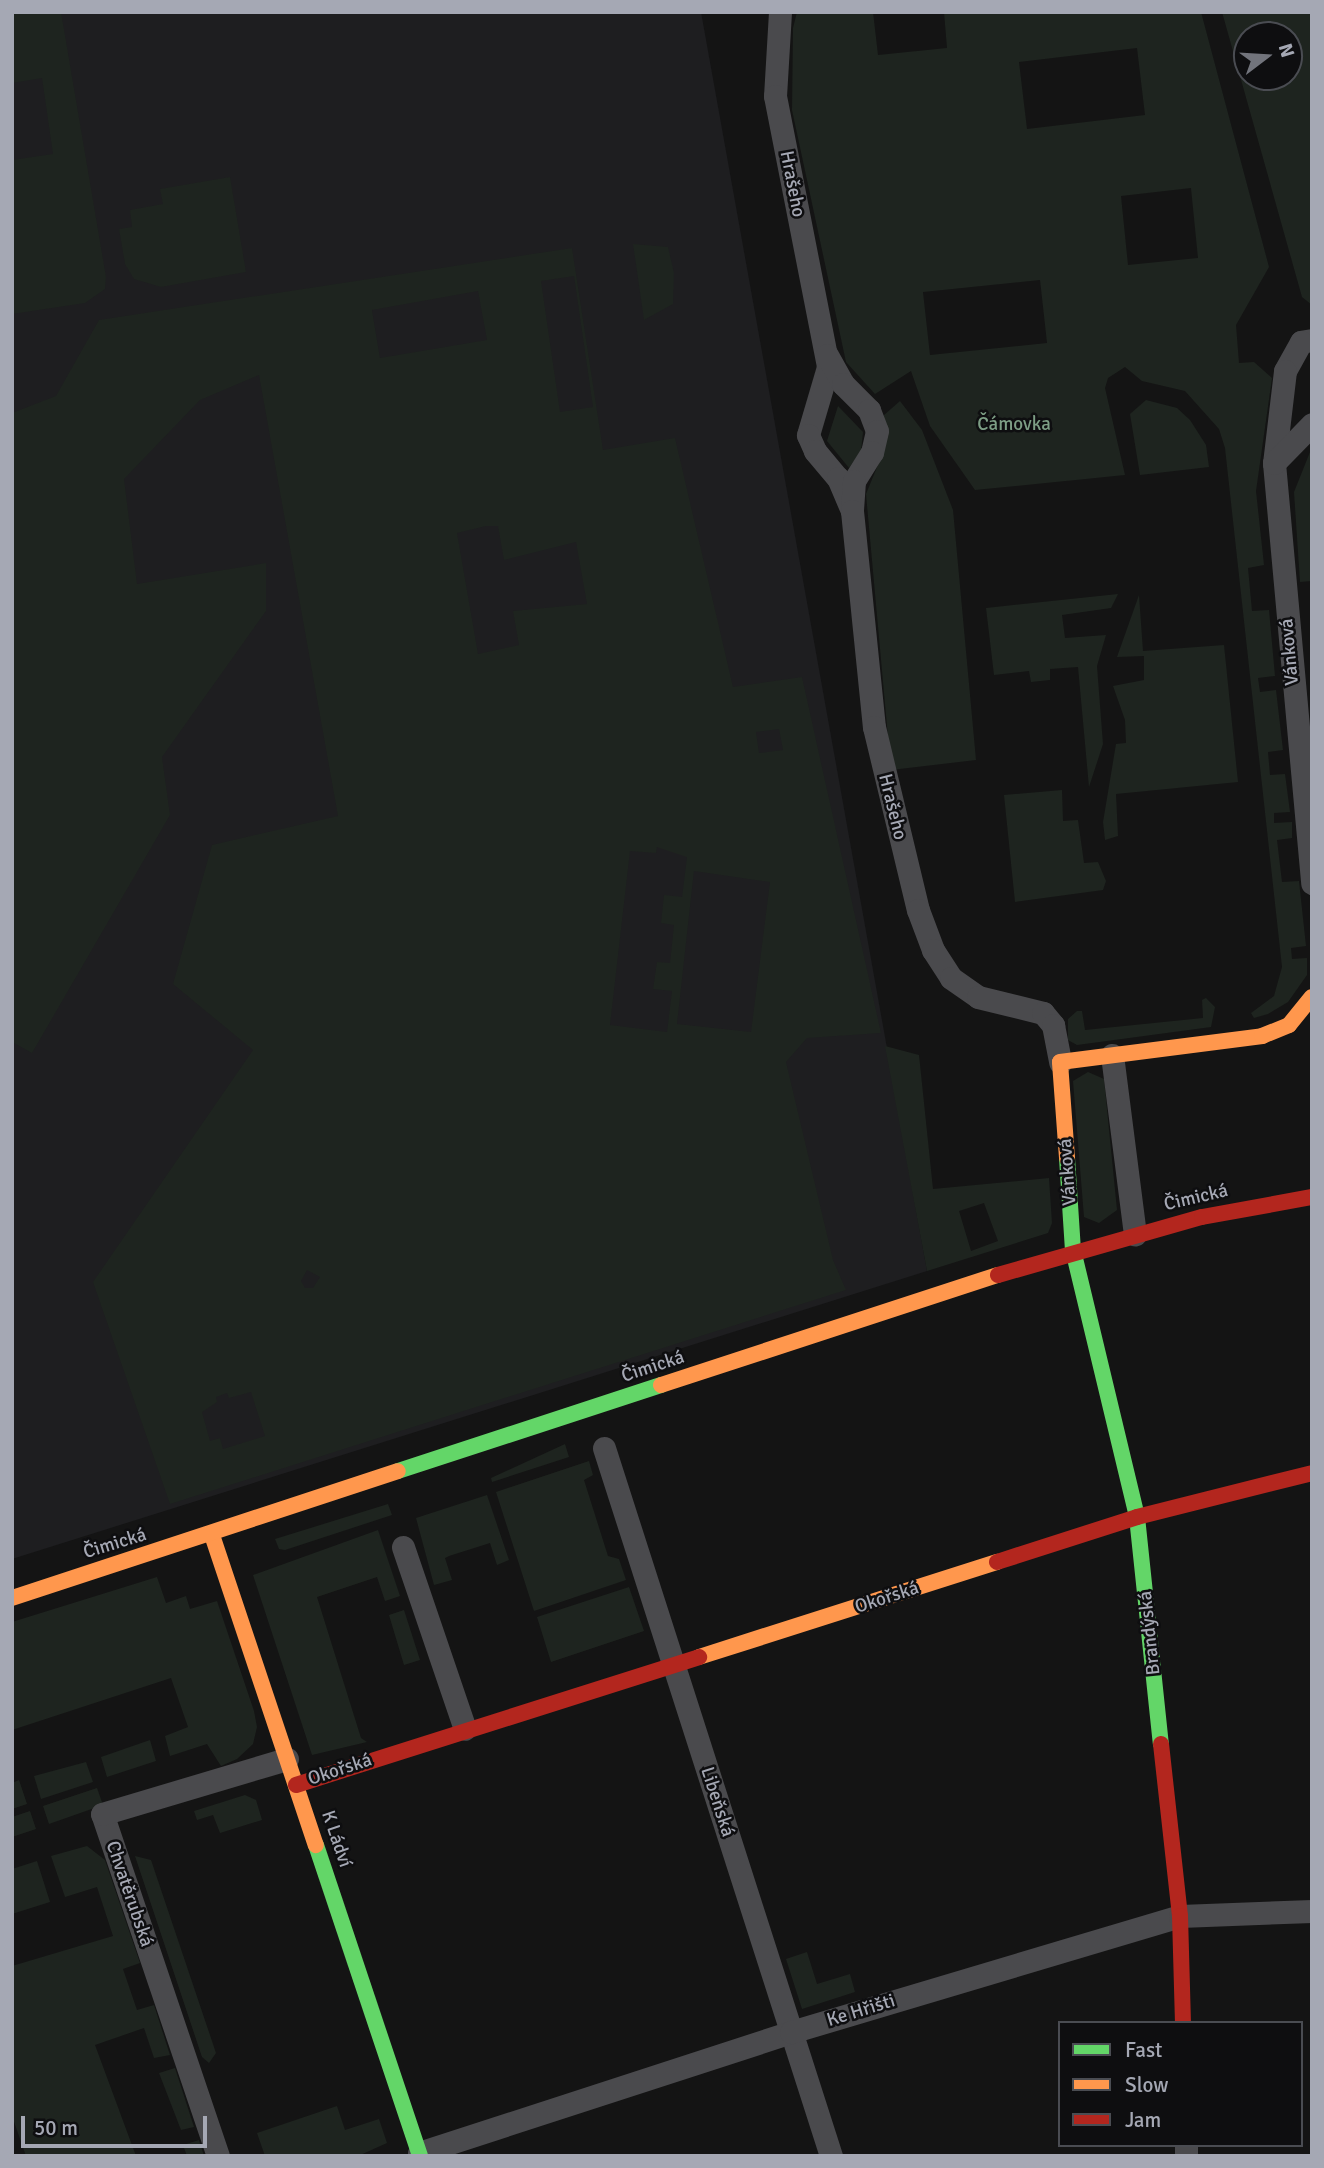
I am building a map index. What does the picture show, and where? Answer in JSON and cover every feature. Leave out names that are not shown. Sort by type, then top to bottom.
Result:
[{"type":"street","name":"Hrašeho","points":[[780,12],[775,96],[827,355],[827,380],[808,435],[814,452],[838,478],[852,511]]},
{"type":"street","name":"Vánková","points":[[1306,341],[1285,371],[1274,463],[1312,883]]},
{"type":"street","name":"Hrašeho","points":[[827,355],[843,384],[869,410],[877,431],[872,452],[854,481],[852,511],[874,727],[888,799],[933,950],[965,989],[993,1002],[1035,1008],[1053,1025],[1060,1062]]},
{"type":"street","points":[[1274,463],[1312,424]]},
{"type":"street","points":[[1060,1062],[1262,1036],[1289,1025],[1312,997]]},
{"type":"street","points":[[1112,1055],[1135,1235]]},
{"type":"street","name":"Vánková","points":[[1060,1062],[1073,1250]]},
{"type":"street","name":"Čimická","points":[[12,1598],[212,1535],[1073,1250],[1312,1197]]},
{"type":"street","name":"Brandýská","points":[[1073,1250],[1137,1517],[1180,1916],[1183,2021]]},
{"type":"street","name":"Libeňská","points":[[604,1448],[831,2156]]},
{"type":"street","name":"Okořská","points":[[296,1785],[465,1729],[674,1667],[1137,1517],[1312,1473]]},
{"type":"street","name":"K Ládví","points":[[212,1535],[420,2154]]},
{"type":"street","points":[[403,1547],[465,1729]]},
{"type":"street","name":"Chvatěrubská","points":[[218,2156],[102,1814],[287,1759]]},
{"type":"street","name":"Ke Hřišti","points":[[420,2154],[791,2032],[1180,1916],[1312,1911]]},
{"type":"shaded area","points":[[12,12],[701,12],[927,1271],[12,1559]]},
{"type":"green space","points":[[12,12],[61,12],[106,277],[105,289],[85,303],[12,314],[12,160],[53,154],[42,78],[12,83]]},
{"type":"green space","name":"Čámovka","points":[[797,12],[873,12],[878,55],[947,48],[944,12],[1201,12],[1269,267],[1236,325],[1239,363],[1254,362],[1272,378],[1256,491],[1264,565],[1248,568],[1252,611],[1269,610],[1275,676],[1258,678],[1260,692],[1276,690],[1283,750],[1268,752],[1270,775],[1285,774],[1290,812],[1274,813],[1274,823],[1292,822],[1292,838],[1277,840],[1282,882],[1299,881],[1306,946],[1291,948],[1292,959],[1307,958],[1307,975],[1288,1002],[1268,1014],[1254,1018],[1251,1013],[1274,996],[1282,967],[1225,448],[1219,429],[1185,391],[1142,381],[1125,367],[1108,378],[1105,388],[1125,475],[975,490],[930,426],[911,371],[875,394],[846,362],[792,110],[793,28]],"holes":[[[1137,48],[1145,115],[1027,129],[1019,62]],[[1191,188],[1198,258],[1128,265],[1121,196]],[[1040,280],[1047,343],[930,355],[923,292]]]},
{"type":"green space","points":[[1222,12],[1312,12],[1312,305],[1302,297],[1244,91],[1303,91],[1303,21],[1233,21],[1233,51]]},
{"type":"green space","points":[[230,177],[246,272],[161,287],[134,279],[125,264],[119,229],[132,227],[130,210],[163,204],[160,189]]},
{"type":"green space","points":[[633,244],[668,247],[674,273],[673,304],[644,320]]},
{"type":"green space","points":[[572,248],[603,450],[675,438],[733,687],[802,677],[881,1033],[807,1038],[786,1062],[833,1260],[846,1290],[170,1504],[93,1282],[253,1050],[173,984],[212,845],[338,816],[259,375],[200,400],[124,479],[137,584],[266,563],[266,611],[162,757],[170,815],[32,1053],[12,1042],[12,413],[56,396],[99,320]],"holes":[[[574,276],[593,407],[560,412],[541,281]],[[478,291],[487,340],[380,358],[372,310]],[[498,526],[504,560],[576,542],[587,604],[513,611],[519,645],[478,654],[457,533]],[[779,729],[783,750],[759,753],[756,732]],[[657,847],[687,857],[682,897],[664,895],[661,923],[674,925],[670,963],[657,962],[653,989],[672,991],[667,1032],[610,1025],[630,851],[656,853]],[[694,871],[770,882],[751,1032],[677,1024]],[[307,1270],[320,1277],[313,1288],[305,1288],[301,1281]],[[251,1392],[265,1436],[223,1449],[220,1438],[210,1441],[202,1412],[217,1402],[216,1397],[227,1393],[229,1398]]]},
{"type":"green space","points":[[1146,400],[1177,408],[1190,420],[1206,445],[1209,467],[1140,475],[1130,414]]},
{"type":"green space","points":[[900,401],[922,430],[953,510],[976,760],[891,770],[866,494],[882,455],[884,415]]},
{"type":"green space","points":[[838,406],[863,432],[861,451],[849,468],[827,441]]},
{"type":"green space","points":[[1312,447],[1312,581],[1300,582],[1294,492]]},
{"type":"green space","points":[[1118,594],[1111,608],[1062,615],[1065,638],[1106,635],[1097,666],[1103,744],[1089,787],[1078,667],[1050,669],[1050,680],[1031,682],[1029,671],[994,675],[986,608]]},
{"type":"green space","points":[[1139,595],[1143,651],[1224,645],[1238,782],[1116,794],[1118,836],[1105,840],[1103,822],[1116,744],[1126,743],[1125,720],[1113,686],[1144,680],[1144,656],[1117,657]]},
{"type":"green space","points":[[1062,790],[1063,821],[1078,820],[1084,863],[1098,862],[1106,881],[1103,890],[1015,902],[1004,795]]},
{"type":"green space","points":[[1206,998],[1215,1007],[1211,1027],[1077,1045],[1068,1040],[1068,1019],[1077,1011],[1082,1011],[1085,1030],[1203,1018],[1202,1000]]},
{"type":"green space","points":[[885,1046],[919,1055],[933,1189],[1049,1178],[1052,1223],[1048,1233],[927,1271]],"holes":[[[984,1203],[998,1241],[971,1251],[959,1211]]]},
{"type":"green space","points":[[1088,1072],[1104,1079],[1117,1210],[1099,1223],[1084,1217],[1073,1081]]},
{"type":"green space","points":[[565,1444],[569,1457],[492,1482],[491,1478]]},
{"type":"green space","points":[[589,1461],[593,1475],[584,1480],[608,1556],[619,1559],[626,1580],[534,1611],[496,1492]]},
{"type":"green space","points":[[487,1495],[509,1560],[497,1565],[490,1543],[449,1556],[445,1558],[452,1580],[434,1585],[416,1518]]},
{"type":"green space","points":[[388,1504],[392,1515],[285,1550],[279,1549],[275,1539]]},
{"type":"green space","points":[[378,1530],[400,1596],[385,1601],[377,1577],[317,1597],[361,1738],[367,1742],[312,1755],[253,1575]]},
{"type":"green space","points":[[157,1577],[166,1603],[186,1596],[190,1609],[217,1601],[254,1711],[257,1727],[253,1744],[237,1759],[221,1766],[207,1744],[170,1756],[165,1736],[188,1727],[171,1678],[12,1730],[12,1622]]},
{"type":"green space","points":[[629,1587],[644,1631],[551,1662],[537,1617]]},
{"type":"green space","points":[[404,1610],[420,1660],[404,1665],[389,1615]]},
{"type":"green space","points":[[150,1740],[156,1761],[107,1777],[101,1757]]},
{"type":"green space","points":[[86,1762],[93,1782],[41,1799],[34,1776]]},
{"type":"green space","points":[[19,1780],[27,1804],[12,1809],[12,1783]]},
{"type":"green space","points":[[97,1788],[103,1805],[49,1824],[43,1806]]},
{"type":"green space","points":[[245,1795],[256,1800],[262,1820],[220,1833],[213,1815],[197,1820],[194,1811]]},
{"type":"green space","points":[[30,1811],[36,1829],[12,1837],[12,1817]]},
{"type":"green space","points":[[87,1846],[105,1860],[140,1963],[123,1969],[137,2010],[154,2005],[170,2055],[154,2058],[144,2028],[95,2045],[136,2156],[26,2156],[12,2116],[12,1966],[113,1936],[97,1887],[65,1897],[51,1856]]},
{"type":"green space","points":[[135,1856],[151,1860],[216,2053],[209,2063],[202,2057]]},
{"type":"green space","points":[[37,1861],[50,1902],[12,1914],[12,1869]]},
{"type":"green space","points":[[807,1952],[817,1984],[850,1974],[855,1992],[802,2009],[786,1959]]},
{"type":"green space","points":[[175,2068],[194,2127],[181,2130],[159,2073]]},
{"type":"green space","points":[[337,2106],[345,2130],[379,2119],[387,2143],[358,2156],[265,2156],[257,2133]]},
{"type":"green space","points":[[199,2140],[204,2156],[187,2156],[183,2145]]},
{"type":"traffic: fast","points":[[1067,1158],[1073,1250],[1137,1517],[1161,1744]]},
{"type":"traffic: fast","points":[[398,1471],[661,1385]]},
{"type":"traffic: fast","points":[[316,1845],[420,2156]]},
{"type":"traffic: slow","points":[[1067,1158],[1060,1062],[1262,1036],[1289,1025],[1312,997]]},
{"type":"traffic: slow","points":[[661,1385],[998,1275]]},
{"type":"traffic: slow","points":[[12,1598],[398,1471]]},
{"type":"traffic: slow","points":[[212,1535],[316,1845]]},
{"type":"traffic: slow","points":[[699,1657],[997,1562]]},
{"type":"traffic: jam","points":[[998,1275],[1202,1217],[1312,1197]]},
{"type":"traffic: jam","points":[[997,1562],[1137,1517],[1312,1473]]},
{"type":"traffic: jam","points":[[296,1785],[699,1657]]},
{"type":"traffic: jam","points":[[1161,1744],[1180,1916],[1183,2021]]}]
